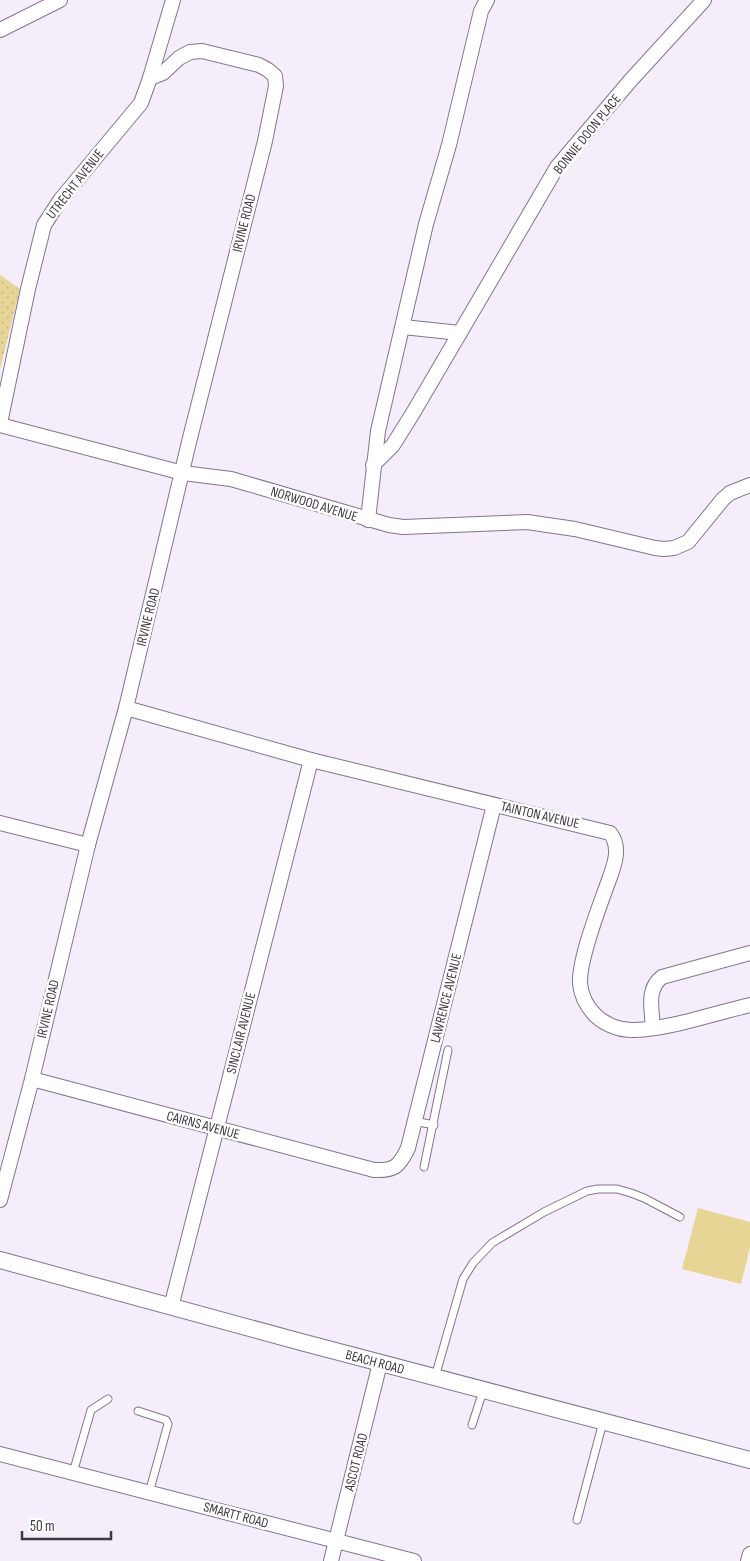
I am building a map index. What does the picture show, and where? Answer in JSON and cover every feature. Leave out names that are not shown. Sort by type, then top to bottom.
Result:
[{"type":"street","points":[[0,30],[60,0]]},
{"type":"street","name":"UTRECHT AVENUE","points":[[0,424],[28,289],[44,225],[61,199],[141,103],[173,0]]},
{"type":"street","points":[[368,520],[378,431],[426,224],[449,145],[481,11],[487,0]]},
{"type":"street","name":"BONNIE DOON PLACE","points":[[373,466],[393,445],[563,160],[704,0]]},
{"type":"street","name":"IRVINE ROAD","points":[[0,1200],[32,1079],[88,845],[126,708],[276,86],[274,76],[259,65],[202,51],[190,52],[163,73],[150,78]]},
{"type":"street","points":[[403,327],[460,333]]},
{"type":"street","name":"NORWOOD AVENUE","points":[[0,424],[183,473],[231,479],[368,520],[403,528],[511,522],[535,523],[575,529],[655,548],[674,548],[694,536],[723,499],[730,493],[750,485]]},
{"type":"street","name":"TAINTON AVENUE","points":[[126,708],[311,760],[610,833],[615,843],[616,858],[582,963],[580,984],[588,1008],[599,1019],[610,1025],[629,1030],[654,1028],[750,1005]]},
{"type":"street","name":"SINCLAIR AVENUE","points":[[171,1306],[311,760]]},
{"type":"street","name":"LAWRENCE AVENUE","points":[[374,1170],[392,1169],[398,1165],[408,1148],[494,805]]},
{"type":"street","points":[[0,823],[88,845]]},
{"type":"street","points":[[654,1028],[651,995],[655,984],[662,977],[750,952]]},
{"type":"street","name":"CAIRNS AVENUE","points":[[32,1079],[374,1170]]},
{"type":"street","name":"BEACH ROAD","points":[[0,1260],[435,1378],[750,1460]]},
{"type":"street","name":"ASCOT ROAD","points":[[331,1561],[380,1363]]},
{"type":"street","name":"SMARTT ROAD","points":[[0,1454],[336,1541],[390,1558],[414,1561]]},
{"type":"street","points":[[748,1561],[750,1554]]},
{"type":"lane","points":[[424,1167],[448,1050]]},
{"type":"lane","points":[[414,1121],[434,1125]]},
{"type":"lane","points":[[435,1378],[463,1279],[492,1243],[544,1212],[587,1191],[598,1189],[617,1189],[631,1193],[680,1217]]},
{"type":"lane","points":[[472,1425],[483,1390]]},
{"type":"lane","points":[[74,1473],[91,1410],[108,1399]]},
{"type":"lane","points":[[138,1411],[166,1420],[168,1424],[149,1492]]},
{"type":"lane","points":[[577,1520],[603,1422]]},
{"type":"shaded area","points":[[0,275],[20,289],[0,369]]},
{"type":"shaded area","points":[[698,1208],[750,1222],[750,1247],[741,1284],[682,1269]]}]
